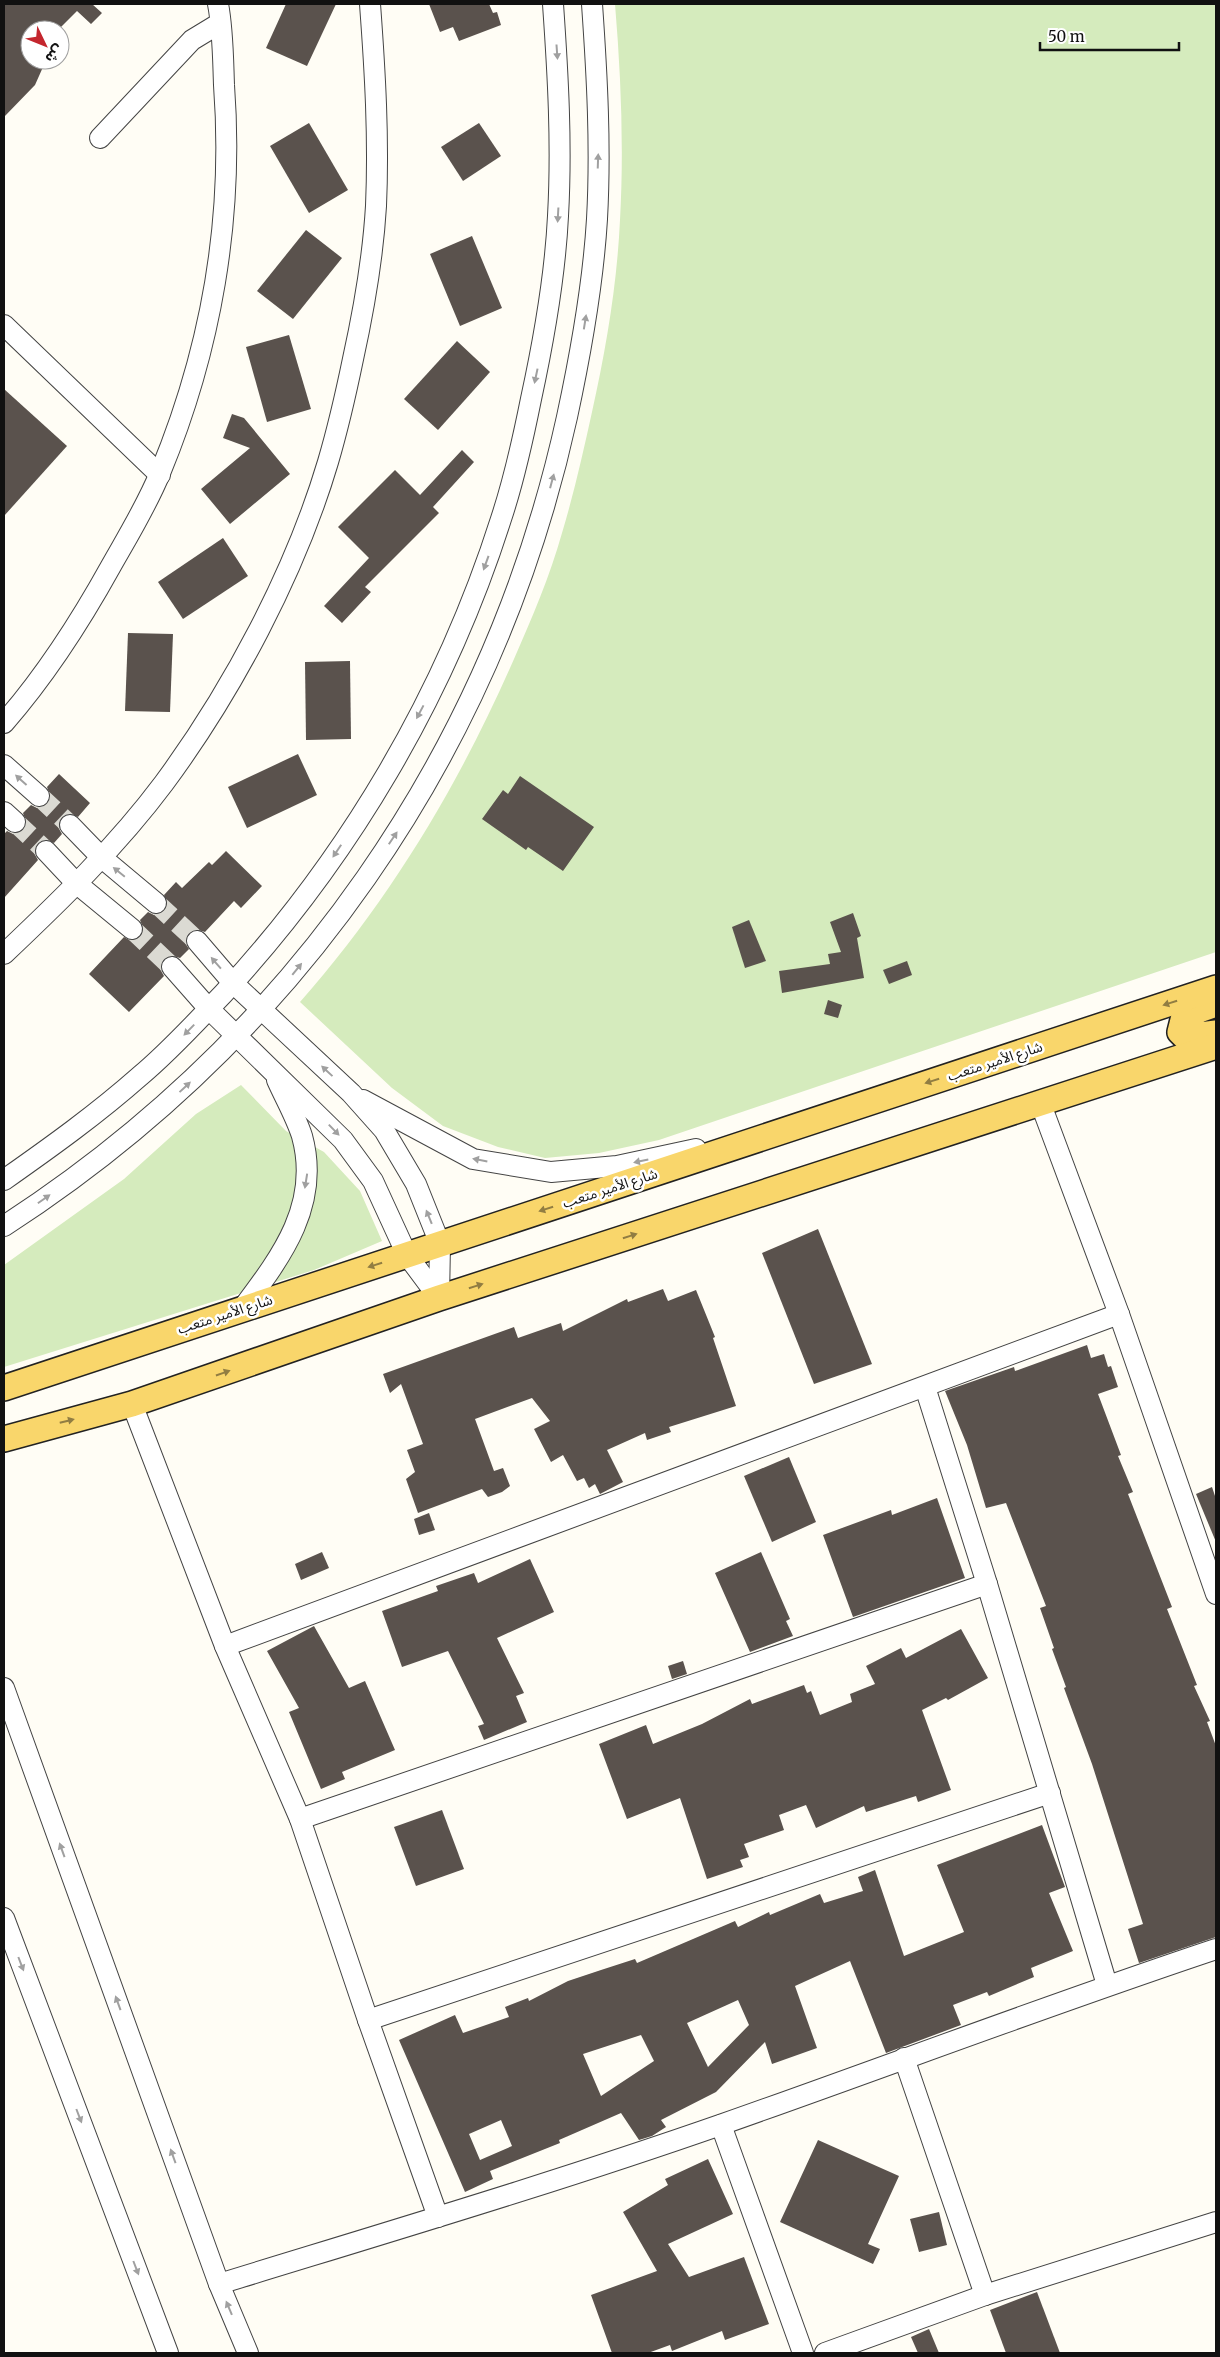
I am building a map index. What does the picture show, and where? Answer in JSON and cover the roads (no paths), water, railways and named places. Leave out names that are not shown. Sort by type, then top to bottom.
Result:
[{"type":"main road","name":"شارع الأمير متعب","points":[[4,1388],[1216,988]]},
{"type":"main road","points":[[1216,1004],[1199,1010],[1183,1020],[1180,1032],[1185,1037],[1216,1033]]},
{"type":"main road","points":[[4,1439],[30,1430],[132,1404],[438,1298],[1216,1046]]},
{"type":"street","points":[[4,954],[76,884],[163,784],[224,695],[273,600],[305,528],[328,464],[361,324],[370,263],[376,208],[377,95],[370,4]]},
{"type":"street","points":[[4,1180],[74,1130],[142,1075],[233,983],[309,893],[380,788],[437,679],[474,595],[502,517],[521,445],[540,357],[558,218],[559,86],[553,4]]},
{"type":"street","points":[[4,1226],[98,1161],[172,1100],[215,1059],[261,1009],[341,915],[414,808],[472,696],[510,609],[539,528],[559,454],[579,364],[597,220],[598,84],[592,4]]},
{"type":"street","points":[[100,138],[219,14]]},
{"type":"street","points":[[4,723],[36,686],[86,612],[160,474],[196,368],[213,297],[221,246],[228,168],[219,14]]},
{"type":"street","points":[[4,325],[160,474]]},
{"type":"street","points":[[4,764],[39,796]]},
{"type":"street","points":[[70,825],[101,857],[156,903]]},
{"type":"street","points":[[46,852],[76,884],[132,929]]},
{"type":"street","points":[[197,941],[233,983],[351,1093],[390,1124],[473,1159],[551,1172],[617,1166],[774,1133]]},
{"type":"street","points":[[172,967],[209,1009],[343,1140],[373,1181],[407,1255],[438,1298]]},
{"type":"street","points":[[242,1309],[279,1259],[302,1210],[308,1173],[302,1135],[272,1069]]},
{"type":"street","points":[[1040,1102],[1210,1552],[1216,1594]]},
{"type":"street","points":[[390,1124],[440,1244],[438,1298]]},
{"type":"street","points":[[225,1646],[1119,1314]]},
{"type":"street","points":[[925,1387],[987,1584],[1107,1985]]},
{"type":"street","points":[[132,1404],[225,1646],[300,1819],[368,2020],[438,2217]]},
{"type":"street","points":[[4,1442],[30,1430]]},
{"type":"street","points":[[300,1819],[987,1584]]},
{"type":"street","points":[[4,1688],[219,2284],[248,2353]]},
{"type":"street","points":[[368,2020],[1050,1793]]},
{"type":"street","points":[[4,1918],[168,2353]]},
{"type":"street","points":[[219,2284],[438,2217],[720,2125],[1107,1985],[1216,1949]]},
{"type":"street","points":[[904,2058],[985,2295]]},
{"type":"street","points":[[720,2125],[803,2353]]},
{"type":"street","points":[[825,2353],[985,2295],[1216,2222]]},
{"type":"tunnel","points":[[39,796],[70,825]]},
{"type":"tunnel","points":[[15,822],[46,851]]},
{"type":"tunnel","points":[[156,903],[197,941]]},
{"type":"tunnel","points":[[132,929],[172,967]]}]
